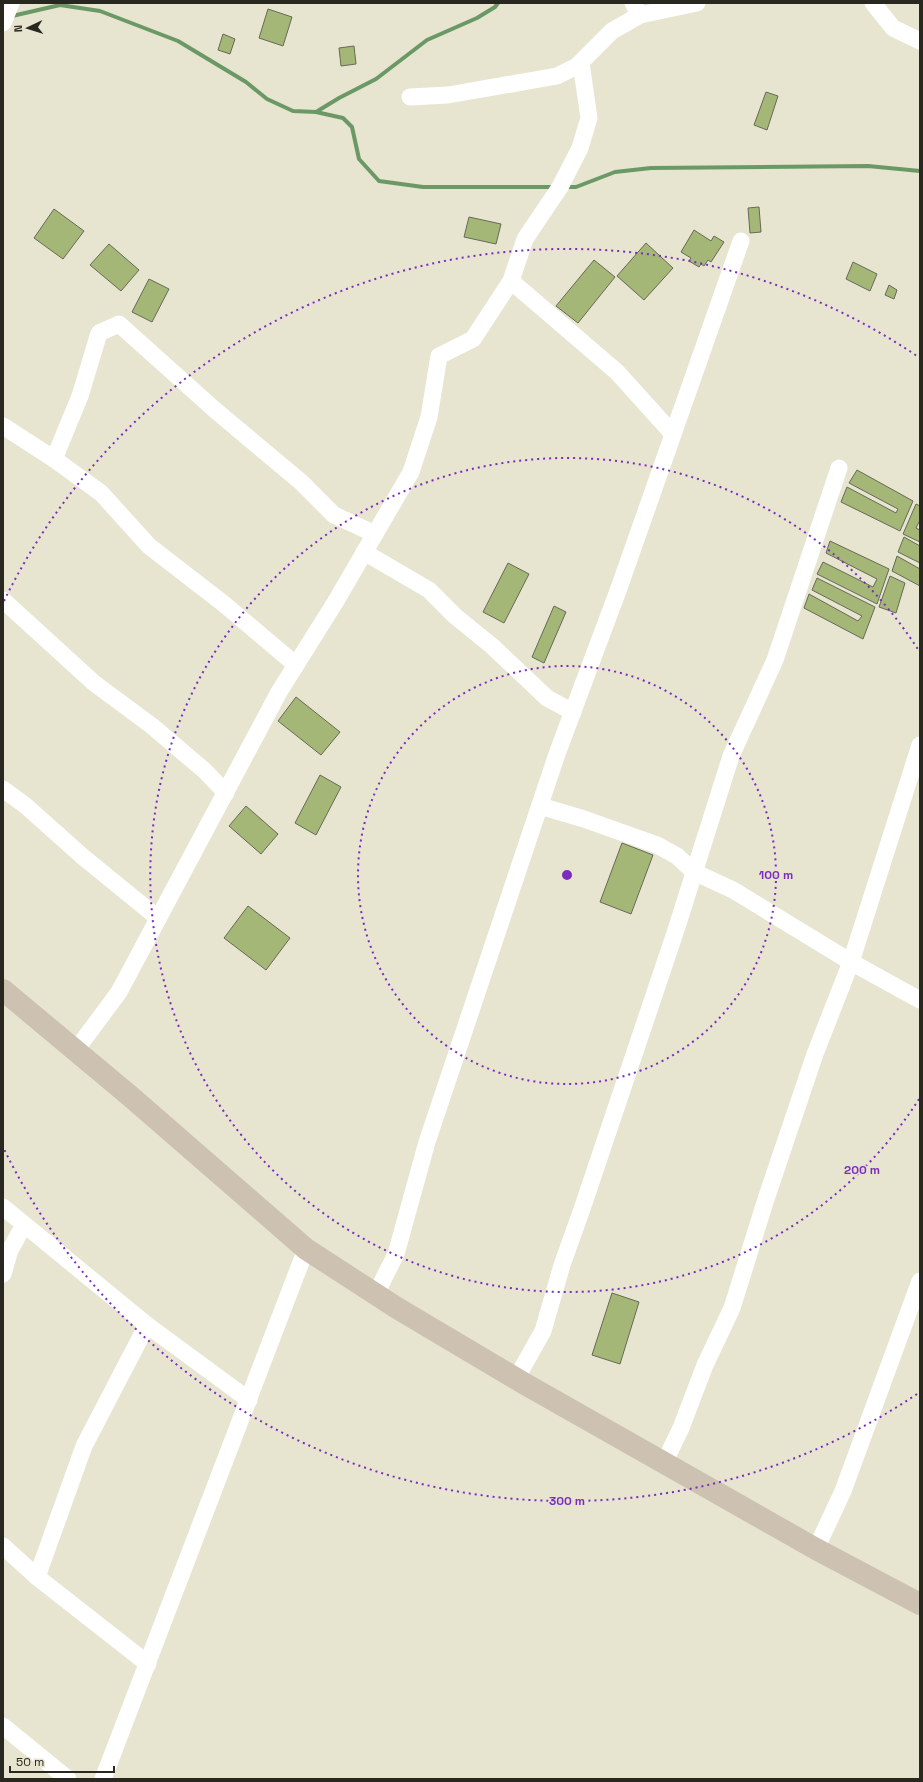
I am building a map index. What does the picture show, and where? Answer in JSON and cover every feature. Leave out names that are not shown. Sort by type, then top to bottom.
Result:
[{"type":"street","points":[[3,24],[11,3]]},
{"type":"street","points":[[410,97],[448,95],[558,76],[577,66],[612,31],[637,9],[697,3]]},
{"type":"street","points":[[873,3],[894,28],[920,41]]},
{"type":"street","points":[[76,1050],[119,992],[279,692],[411,472],[429,417],[439,356],[473,339],[511,281],[525,239],[560,187],[580,148],[589,118],[581,62]]},
{"type":"street","points":[[376,1294],[396,1254],[427,1142],[540,806],[619,588],[672,433],[741,241]]},
{"type":"street","points":[[511,281],[617,372],[672,433]]},
{"type":"street","points":[[54,459],[80,396],[99,333],[119,324],[215,410],[301,482],[334,515],[375,534]]},
{"type":"street","points":[[3,426],[54,459],[101,493],[149,546],[224,604],[296,665]]},
{"type":"street","points":[[516,1379],[542,1331],[562,1265],[676,933],[731,756],[775,660],[839,468]]},
{"type":"street","points":[[364,552],[429,590],[455,616],[492,646],[547,698],[573,712]]},
{"type":"street","points":[[3,600],[94,683],[152,726],[205,771],[226,793]]},
{"type":"street","points":[[664,1463],[681,1428],[705,1365],[732,1308],[766,1199],[813,1062],[851,962],[920,745]]},
{"type":"street","points":[[3,789],[26,806],[82,856],[158,918]]},
{"type":"street","points":[[540,806],[584,819],[657,845],[677,856],[694,872],[733,890],[851,962],[920,1000]]},
{"type":"street","points":[[3,990],[76,1050],[306,1249],[376,1294],[516,1379],[816,1549],[920,1604]]},
{"type":"street","points":[[3,1207],[147,1325],[249,1400]]},
{"type":"street","points":[[3,1274],[10,1250],[24,1225]]},
{"type":"street","points":[[103,1779],[306,1249]]},
{"type":"street","points":[[816,1549],[843,1491],[920,1281]]},
{"type":"street","points":[[37,1577],[84,1446],[147,1325]]},
{"type":"street","points":[[3,1546],[37,1577],[148,1664]]},
{"type":"street","points":[[3,1726],[68,1779]]},
{"type":"building","points":[[268,9],[292,17],[283,46],[259,38]]},
{"type":"building","points":[[223,34],[235,39],[230,54],[218,50]]},
{"type":"building","points":[[354,46],[356,64],[341,66],[339,48]]},
{"type":"building","points":[[766,92],[778,96],[767,130],[754,125]]},
{"type":"building","points":[[759,207],[761,232],[750,233],[748,208]]},
{"type":"building","points":[[54,209],[84,231],[63,259],[34,238]]},
{"type":"building","points":[[469,217],[501,224],[496,244],[464,237]]},
{"type":"building","points":[[694,230],[711,241],[714,236],[724,242],[711,262],[708,260],[704,266],[701,264],[699,267],[689,261],[691,258],[681,252]]},
{"type":"building","points":[[646,243],[673,268],[644,300],[617,276]]},
{"type":"building","points":[[109,244],[139,270],[121,291],[90,265]]},
{"type":"building","points":[[594,260],[615,277],[578,323],[556,306]]},
{"type":"building","points":[[853,262],[877,274],[870,291],[846,279]]},
{"type":"building","points":[[149,279],[169,289],[152,322],[132,312]]},
{"type":"building","points":[[889,285],[897,290],[894,299],[885,295]]},
{"type":"building","points":[[857,470],[913,501],[900,531],[841,502],[847,487],[896,513],[898,509],[849,483]]},
{"type":"building","points":[[916,504],[920,506],[920,520],[916,528],[920,530],[920,542],[903,534]]},
{"type":"building","points":[[904,537],[920,546],[920,563],[898,552]]},
{"type":"building","points":[[830,541],[889,569],[877,604],[817,574],[823,562],[873,587],[877,579],[826,553]]},
{"type":"building","points":[[897,556],[920,569],[920,586],[892,571]]},
{"type":"building","points":[[508,563],[529,574],[504,623],[483,612]]},
{"type":"building","points":[[890,576],[905,583],[896,613],[879,607]]},
{"type":"building","points":[[817,578],[875,607],[863,639],[804,608],[809,594],[858,621],[862,616],[812,590]]},
{"type":"building","points":[[554,606],[566,612],[544,663],[532,657]]},
{"type":"building","points":[[296,697],[340,732],[321,755],[278,721]]},
{"type":"building","points":[[320,775],[341,787],[316,835],[295,823]]},
{"type":"building","points":[[246,806],[278,834],[261,854],[229,826]]},
{"type":"building","points":[[622,843],[653,855],[631,914],[600,902]]},
{"type":"building","points":[[248,906],[290,938],[266,970],[224,938]]},
{"type":"building","points":[[612,1293],[639,1302],[620,1364],[592,1355]]},
{"type":"waterway","points":[[316,112],[376,79],[427,40],[477,18],[495,7],[498,3]]},
{"type":"waterway","points":[[12,16],[60,5],[100,11],[178,41],[246,82],[267,99],[293,111],[316,112],[343,118],[352,127],[359,159],[379,181],[423,187],[555,187]]},
{"type":"waterway","points":[[566,187],[576,187],[615,172],[651,168],[868,166],[920,171]]}]
